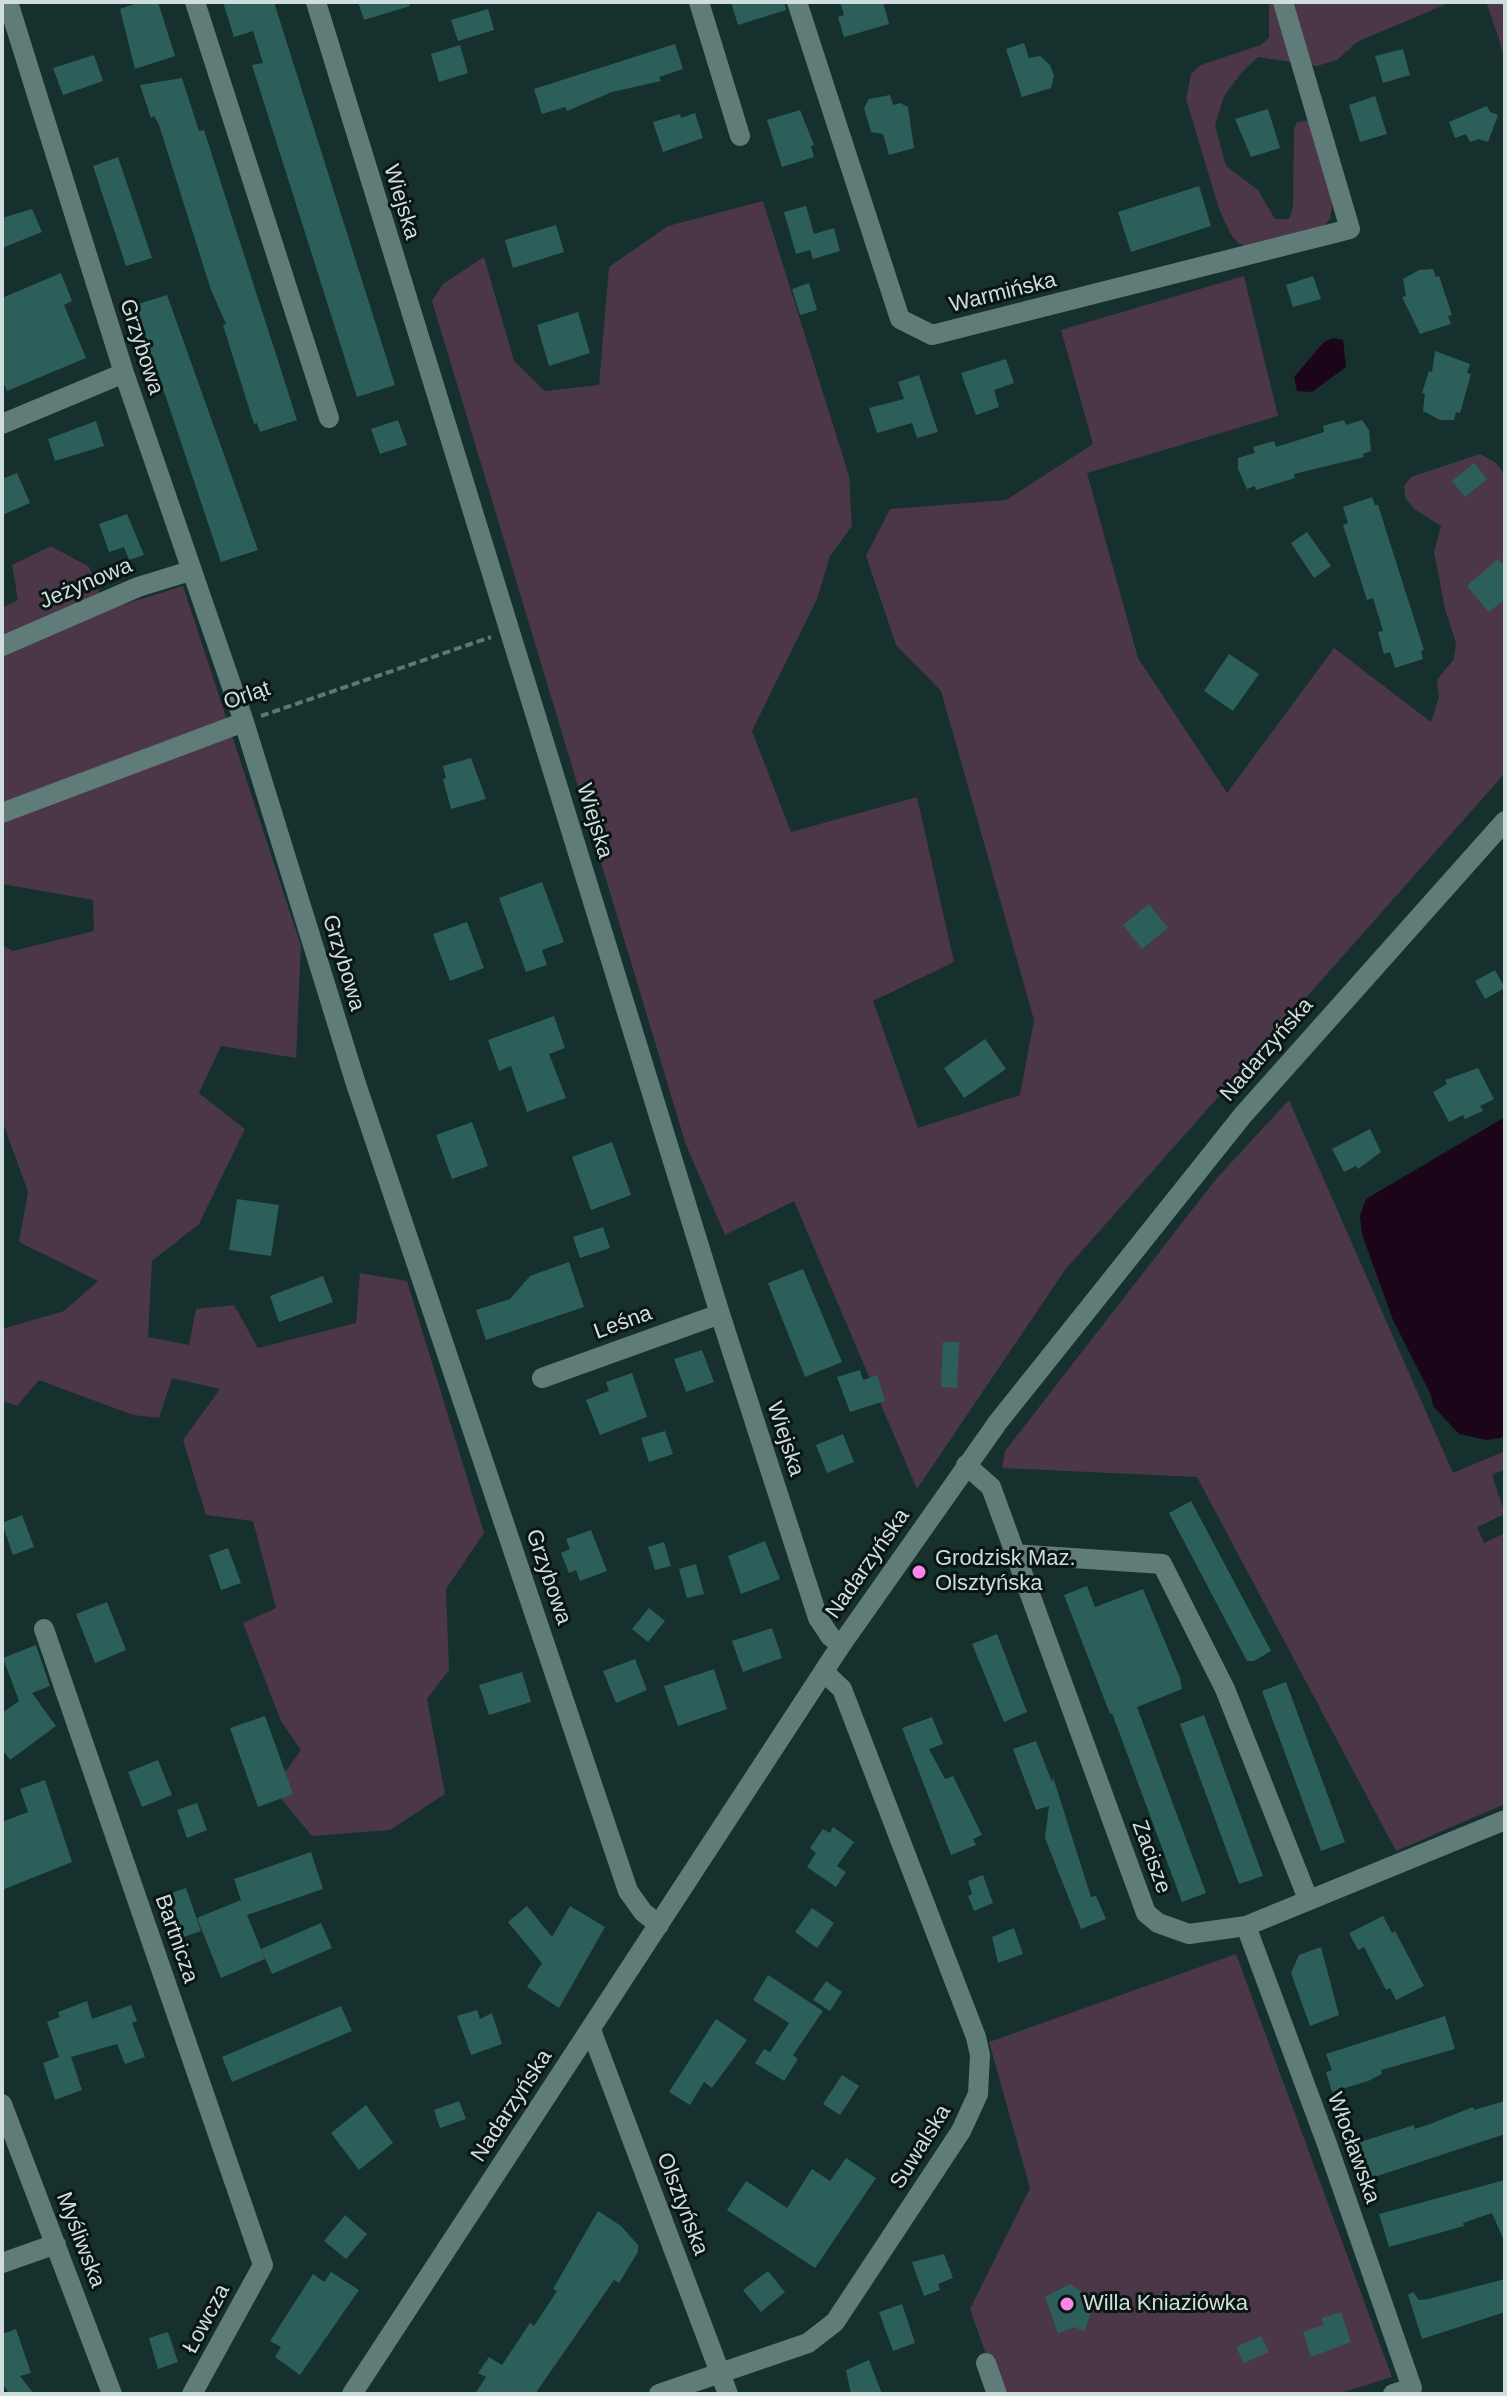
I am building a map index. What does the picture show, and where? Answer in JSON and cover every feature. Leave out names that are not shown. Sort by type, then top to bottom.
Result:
[{"type":"street","name":"Grzybowa","points":[[8,2],[124,373],[244,722],[356,1084],[628,1891],[643,1912],[659,1925]]},
{"type":"street","points":[[195,2],[329,418]]},
{"type":"street","name":"Wiejska","points":[[316,2],[720,1314],[818,1618],[830,1636],[841,1645]]},
{"type":"street","points":[[699,2],[740,136]]},
{"type":"street","name":"Warmińska","points":[[797,2],[900,319],[932,335],[1350,229],[1283,2]]},
{"type":"street","points":[[2,424],[124,373]]},
{"type":"street","name":"Jeżynowa","points":[[2,646],[138,587],[190,571]]},
{"type":"street","name":"Orląt","points":[[2,813],[244,722]]},
{"type":"street","name":"Nadarzyńska","points":[[352,2394],[841,1645],[966,1465],[1057,1345],[1225,1136],[1505,821]]},
{"type":"street","name":"Leśna","points":[[542,1378],[720,1314]]},
{"type":"street","name":"Zacisze","points":[[966,1465],[991,1487],[1146,1913],[1166,1927],[1189,1934],[1246,1926],[1505,1820]]},
{"type":"street","points":[[1013,1554],[1162,1564],[1225,1689],[1308,1899]]},
{"type":"street","name":"Bartnicza","points":[[44,1629],[263,2265]]},
{"type":"street","name":"Suwalska","points":[[659,2394],[724,2384],[808,2343],[835,2322],[961,2131],[978,2094],[980,2055],[976,2037],[842,1689],[824,1672]]},
{"type":"street","name":"Włocławska","points":[[1246,1926],[1327,2144],[1402,2391]]},
{"type":"street","name":"Olsztyńska","points":[[591,2030],[724,2384]]},
{"type":"street","name":"Myśliwska","points":[[2,2104],[112,2394]]},
{"type":"street","points":[[2,2263],[56,2244]]},
{"type":"street","name":"Łowcza","points":[[202,2388],[263,2265]]},
{"type":"street","points":[[986,2363],[997,2394]]},
{"type":"path","name":"Orląt","points":[[244,722],[511,631]]},
{"type":"shaded area","points":[[1269,2],[1451,2],[1357,42],[1337,60],[1317,66],[1258,57],[1242,72],[1224,96],[1215,125],[1226,166],[1258,190],[1275,219],[1289,219],[1293,207],[1294,129],[1297,122],[1312,120],[1329,168],[1332,206],[1330,219],[1323,227],[1249,247],[1239,244],[1230,233],[1219,209],[1186,99],[1191,74],[1201,65],[1260,45],[1269,38]]},
{"type":"shaded area","points":[[1486,2],[1505,2],[1505,60],[1499,39]]},
{"type":"shaded area","points":[[763,201],[849,476],[852,526],[830,556],[817,599],[752,731],[791,832],[917,797],[954,962],[873,1001],[918,1128],[1020,1095],[1034,1020],[941,691],[896,645],[866,556],[890,509],[1006,500],[1093,444],[1061,330],[1244,276],[1278,416],[1087,473],[1138,658],[1227,793],[1334,648],[1431,722],[1439,697],[1437,680],[1454,659],[1456,643],[1445,609],[1434,552],[1441,526],[1414,509],[1405,497],[1404,486],[1411,477],[1480,454],[1495,462],[1505,475],[1505,773],[1065,1270],[917,1489],[794,1201],[725,1235],[686,1145],[432,301],[443,284],[484,257],[514,361],[545,391],[599,385],[609,267],[668,226]]},
{"type":"shaded area","points":[[1333,338],[1343,340],[1346,367],[1312,392],[1297,391],[1294,377],[1324,342]]},
{"type":"shaded area","points":[[51,546],[89,567],[106,610],[183,586],[301,946],[296,1058],[221,1046],[199,1093],[245,1129],[199,1224],[152,1261],[148,1337],[189,1345],[196,1309],[234,1305],[258,1348],[356,1323],[360,1273],[407,1281],[484,1533],[446,1589],[449,1670],[427,1699],[445,1794],[390,1830],[312,1836],[273,1789],[301,1750],[281,1721],[243,1623],[276,1608],[253,1521],[206,1515],[183,1440],[220,1389],[172,1378],[159,1418],[133,1415],[39,1380],[17,1406],[2,1401],[2,1329],[64,1311],[98,1281],[19,1242],[28,1192],[2,1120],[2,945],[13,951],[94,931],[93,900],[2,884],[2,608],[18,600],[12,565]]},
{"type":"shaded area","points":[[1289,1100],[1453,1473],[1505,1451],[1505,1469],[1492,1475],[1505,1514],[1477,1527],[1484,1543],[1505,1533],[1505,1804],[1396,1851],[1197,1477],[1002,1468],[1005,1451],[1216,1179]]},
{"type":"shaded area","points":[[1505,1117],[1505,1437],[1487,1440],[1459,1434],[1433,1406],[1431,1395],[1393,1320],[1362,1234],[1360,1216],[1366,1199]]},
{"type":"shaded area","points":[[1236,1954],[1392,2377],[1337,2394],[1000,2394],[970,2309],[1030,2188],[989,2042]]},
{"type":"building","points":[[140,2],[158,2],[175,56],[135,69],[120,9]]},
{"type":"building","points":[[223,2],[274,2],[395,385],[357,397],[252,65],[263,63],[253,31],[234,37]]},
{"type":"building","points":[[358,2],[409,2],[410,6],[364,20]]},
{"type":"building","points":[[731,2],[784,2],[786,10],[738,25]]},
{"type":"building","points":[[840,2],[883,2],[889,24],[844,37],[838,17],[844,15]]},
{"type":"building","points":[[488,9],[494,30],[458,41],[451,20]]},
{"type":"building","points":[[1024,43],[1029,58],[1040,56],[1050,65],[1054,76],[1051,88],[1022,97],[1006,49]]},
{"type":"building","points":[[675,44],[683,69],[659,77],[661,81],[612,92],[567,111],[565,107],[542,114],[534,89]]},
{"type":"building","points":[[460,45],[468,73],[439,82],[431,54]]},
{"type":"building","points":[[1403,49],[1410,75],[1383,83],[1375,56]]},
{"type":"building","points":[[94,55],[103,81],[63,95],[53,68]]},
{"type":"building","points":[[182,78],[199,131],[204,130],[297,420],[260,432],[257,423],[254,424],[223,325],[226,324],[211,290],[159,125],[154,116],[151,118],[140,85]]},
{"type":"building","points":[[890,95],[893,105],[900,103],[908,107],[914,148],[889,155],[883,134],[871,132],[864,108],[869,99]]},
{"type":"building","points":[[1375,96],[1387,134],[1360,142],[1349,105]]},
{"type":"building","points":[[1487,106],[1490,112],[1498,115],[1488,142],[1479,139],[1470,142],[1466,134],[1455,138],[1449,122]]},
{"type":"building","points":[[1268,109],[1280,148],[1251,157],[1235,119]]},
{"type":"building","points":[[800,110],[814,145],[811,146],[814,157],[782,167],[767,120]]},
{"type":"building","points":[[695,113],[703,138],[663,152],[653,122]]},
{"type":"building","points":[[118,157],[152,258],[126,266],[93,166]]},
{"type":"building","points":[[1199,186],[1211,226],[1131,252],[1118,212]]},
{"type":"building","points":[[806,206],[814,234],[834,228],[840,251],[813,259],[810,250],[796,254],[784,212]]},
{"type":"building","points":[[32,209],[42,232],[2,248],[2,218]]},
{"type":"building","points":[[556,225],[564,252],[513,268],[505,240]]},
{"type":"building","points":[[1433,269],[1436,277],[1439,276],[1452,315],[1448,316],[1451,324],[1420,334],[1402,297],[1406,296],[1403,279],[1419,270]]},
{"type":"building","points":[[61,273],[72,301],[64,305],[86,358],[7,391],[2,380],[2,298]]},
{"type":"building","points":[[1313,276],[1321,299],[1293,307],[1286,285]]},
{"type":"building","points":[[809,283],[817,310],[800,315],[792,289]]},
{"type":"building","points":[[167,295],[258,550],[221,562],[135,305]]},
{"type":"building","points":[[578,312],[590,353],[549,366],[537,325]]},
{"type":"building","points":[[1435,351],[1470,364],[1467,373],[1471,374],[1460,413],[1456,412],[1454,420],[1440,420],[1423,411],[1425,394],[1422,393],[1429,371],[1432,372]]},
{"type":"building","points":[[1006,359],[1014,383],[994,390],[999,407],[976,415],[961,373]]},
{"type":"building","points":[[919,375],[938,432],[917,438],[912,423],[877,433],[869,408],[904,399],[898,382]]},
{"type":"building","points":[[398,420],[407,445],[380,454],[371,429]]},
{"type":"building","points":[[1344,420],[1346,425],[1362,420],[1369,430],[1371,451],[1363,454],[1364,457],[1294,474],[1295,478],[1256,490],[1255,486],[1247,489],[1238,469],[1238,458],[1255,453],[1253,447],[1274,441],[1276,447],[1324,432],[1323,426]]},
{"type":"building","points":[[96,421],[104,446],[55,461],[48,439]]},
{"type":"building","points":[[1474,463],[1487,479],[1465,497],[1452,481]]},
{"type":"building","points":[[17,473],[30,503],[2,515],[2,479]]},
{"type":"building","points":[[1372,497],[1378,505],[1424,650],[1421,651],[1423,659],[1395,668],[1390,652],[1384,654],[1378,632],[1383,631],[1373,598],[1367,600],[1343,525],[1348,523],[1343,507]]},
{"type":"building","points":[[127,514],[144,555],[129,560],[124,547],[109,552],[99,524]]},
{"type":"building","points":[[1307,532],[1331,566],[1314,578],[1291,543]]},
{"type":"building","points":[[1498,559],[1505,567],[1505,599],[1489,612],[1467,586]]},
{"type":"building","points":[[1229,654],[1259,674],[1233,711],[1204,691]]},
{"type":"building","points":[[471,758],[486,799],[451,809],[443,766]]},
{"type":"building","points":[[542,882],[564,942],[542,950],[547,965],[526,972],[499,898]]},
{"type":"building","points":[[1149,904],[1168,928],[1142,949],[1123,925]]},
{"type":"building","points":[[467,922],[484,968],[450,981],[433,934]]},
{"type":"building","points":[[1495,970],[1505,988],[1485,999],[1475,981]]},
{"type":"building","points":[[554,1016],[565,1048],[549,1054],[566,1098],[527,1112],[511,1066],[499,1071],[488,1040]]},
{"type":"building","points":[[985,1039],[1006,1069],[964,1098],[944,1068]]},
{"type":"building","points":[[1478,1068],[1494,1099],[1480,1106],[1483,1111],[1449,1122],[1433,1092],[1447,1084],[1445,1080]]},
{"type":"building","points":[[472,1122],[488,1166],[452,1179],[436,1135]]},
{"type":"building","points":[[1370,1129],[1381,1152],[1358,1169],[1356,1166],[1344,1172],[1332,1149]]},
{"type":"building","points":[[612,1142],[631,1195],[591,1210],[572,1157]]},
{"type":"building","points":[[237,1199],[279,1205],[271,1256],[229,1250]]},
{"type":"building","points":[[603,1227],[610,1248],[580,1258],[573,1237]]},
{"type":"building","points":[[569,1262],[584,1307],[486,1340],[476,1310],[510,1299],[530,1276]]},
{"type":"building","points":[[803,1269],[842,1362],[805,1377],[768,1283]]},
{"type":"building","points":[[323,1276],[333,1302],[279,1322],[270,1296]]},
{"type":"building","points":[[943,1342],[959,1342],[957,1388],[941,1387]]},
{"type":"building","points":[[702,1350],[714,1382],[686,1392],[674,1359]]},
{"type":"building","points":[[860,1370],[863,1380],[877,1375],[885,1401],[850,1412],[837,1377]]},
{"type":"building","points":[[632,1373],[647,1417],[600,1435],[586,1400],[609,1391],[606,1382]]},
{"type":"building","points":[[665,1431],[673,1454],[649,1462],[641,1438]]},
{"type":"building","points":[[843,1434],[854,1462],[827,1473],[816,1445]]},
{"type":"building","points":[[1191,1501],[1271,1651],[1254,1661],[1247,1661],[1169,1513]]},
{"type":"building","points":[[22,1515],[34,1547],[13,1555],[2,1523]]},
{"type":"building","points":[[591,1530],[607,1571],[580,1581],[576,1570],[569,1573],[561,1553],[570,1549],[566,1539]]},
{"type":"building","points":[[765,1541],[780,1579],[741,1594],[728,1556]]},
{"type":"building","points":[[664,1542],[671,1566],[655,1570],[648,1547]]},
{"type":"building","points":[[228,1548],[241,1583],[221,1590],[209,1555]]},
{"type":"building","points":[[696,1564],[704,1594],[687,1598],[679,1569]]},
{"type":"building","points":[[1087,1586],[1095,1607],[1143,1589],[1180,1678],[1182,1689],[1137,1707],[1206,1893],[1182,1902],[1112,1713],[1064,1595]]},
{"type":"building","points":[[107,1602],[126,1650],[95,1663],[76,1614]]},
{"type":"building","points":[[649,1608],[665,1621],[648,1642],[632,1629]]},
{"type":"building","points":[[772,1628],[782,1658],[743,1672],[732,1641]]},
{"type":"building","points":[[997,1634],[1027,1712],[1004,1722],[972,1644]]},
{"type":"building","points":[[36,1645],[50,1686],[32,1693],[56,1726],[10,1760],[2,1749],[2,1713],[19,1701],[3,1658]]},
{"type":"building","points":[[635,1659],[647,1690],[616,1703],[603,1671]]},
{"type":"building","points":[[714,1669],[727,1709],[678,1726],[664,1686]]},
{"type":"building","points":[[522,1672],[531,1702],[489,1715],[479,1685]]},
{"type":"building","points":[[1286,1682],[1345,1842],[1321,1851],[1262,1691]]},
{"type":"building","points":[[1204,1715],[1263,1876],[1239,1884],[1180,1724]]},
{"type":"building","points":[[265,1716],[293,1794],[258,1807],[230,1728]]},
{"type":"building","points":[[932,1717],[943,1744],[929,1749],[945,1779],[953,1776],[982,1835],[973,1839],[976,1845],[951,1855],[902,1728]]},
{"type":"building","points":[[1036,1741],[1052,1782],[1053,1777],[1091,1897],[1096,1896],[1106,1919],[1081,1929],[1045,1838],[1049,1806],[1036,1810],[1013,1749]]},
{"type":"building","points":[[158,1760],[172,1795],[142,1807],[128,1772]]},
{"type":"building","points":[[45,1780],[72,1862],[2,1890],[2,1822],[28,1812],[20,1789]]},
{"type":"building","points":[[197,1803],[207,1830],[187,1838],[177,1810]]},
{"type":"building","points":[[833,1827],[854,1842],[837,1866],[846,1872],[836,1887],[807,1867],[816,1853],[810,1848],[823,1829],[830,1833]]},
{"type":"building","points":[[311,1852],[323,1889],[247,1915],[265,1959],[221,1978],[197,1918],[241,1900],[234,1879]]},
{"type":"building","points":[[983,1875],[993,1903],[974,1911],[968,1896],[972,1894],[968,1881]]},
{"type":"building","points":[[186,1888],[201,1931],[184,1937],[168,1894]]},
{"type":"building","points":[[527,1906],[552,1937],[570,1906],[605,1927],[559,2008],[527,1987],[542,1963],[508,1922]]},
{"type":"building","points":[[812,1908],[834,1923],[817,1948],[795,1932]]},
{"type":"building","points":[[1383,1916],[1392,1933],[1395,1931],[1424,1986],[1396,2000],[1390,1988],[1386,1990],[1364,1947],[1358,1950],[1349,1933]]},
{"type":"building","points":[[321,1923],[332,1948],[272,1974],[261,1949]]},
{"type":"building","points":[[1014,1928],[1023,1954],[998,1963],[992,1937]]},
{"type":"building","points":[[1321,1947],[1339,2015],[1310,2026],[1291,1973],[1299,1955]]},
{"type":"building","points":[[768,1975],[823,2011],[793,2055],[798,2059],[784,2081],[755,2063],[764,2049],[770,2052],[789,2023],[753,2000]]},
{"type":"building","points":[[826,1981],[842,1992],[830,2011],[813,2000]]},
{"type":"building","points":[[87,2001],[92,2019],[131,2005],[137,2021],[132,2023],[145,2057],[125,2064],[117,2044],[71,2057],[82,2090],[55,2100],[43,2063],[59,2057],[47,2022],[60,2017],[58,2012]]},
{"type":"building","points":[[341,2006],[352,2031],[232,2082],[222,2057]]},
{"type":"building","points":[[477,2010],[480,2019],[492,2013],[502,2044],[471,2055],[457,2016]]},
{"type":"building","points":[[1445,2016],[1455,2049],[1381,2070],[1382,2074],[1368,2081],[1332,2092],[1326,2072],[1332,2070],[1326,2054]]},
{"type":"building","points":[[716,2019],[747,2040],[712,2088],[704,2082],[690,2105],[669,2092]]},
{"type":"building","points":[[842,2075],[859,2086],[840,2115],[823,2104]]},
{"type":"building","points":[[459,2101],[466,2119],[440,2128],[434,2110]]},
{"type":"building","points":[[1505,2101],[1505,2134],[1362,2181],[1351,2145],[1414,2125],[1415,2129],[1473,2107],[1474,2110]]},
{"type":"building","points":[[366,2105],[393,2143],[359,2170],[331,2133]]},
{"type":"building","points":[[846,2158],[876,2178],[815,2268],[727,2210],[746,2181],[787,2208],[812,2169],[830,2181]]},
{"type":"building","points":[[1505,2180],[1505,2243],[1492,2213],[1463,2223],[1464,2226],[1389,2247],[1379,2214]]},
{"type":"building","points":[[598,2211],[621,2226],[638,2245],[638,2252],[619,2283],[614,2280],[535,2394],[475,2394],[486,2377],[478,2373],[489,2357],[502,2365],[530,2323],[534,2326],[557,2291],[553,2289]]},
{"type":"building","points":[[345,2215],[367,2234],[346,2259],[324,2241]]},
{"type":"building","points":[[944,2254],[953,2278],[938,2284],[940,2290],[924,2296],[912,2262]]},
{"type":"building","points":[[768,2271],[785,2292],[761,2312],[743,2290]]},
{"type":"building","points":[[331,2272],[359,2290],[300,2375],[275,2357],[281,2347],[270,2341],[313,2274],[324,2282]]},
{"type":"building","points":[[1505,2279],[1505,2312],[1422,2339],[1408,2295],[1413,2292],[1419,2300],[1428,2299]]},
{"type":"building","name":"Willa Kniaziówka","points":[[1070,2284],[1082,2292],[1091,2313],[1084,2332],[1075,2327],[1058,2333],[1045,2297]]},
{"type":"building","points":[[902,2304],[915,2343],[893,2351],[879,2312]]},
{"type":"building","points":[[1341,2312],[1351,2342],[1311,2357],[1303,2332],[1324,2325],[1321,2318]]},
{"type":"building","points":[[16,2329],[31,2373],[20,2376],[34,2394],[9,2394],[2,2382],[2,2334]]},
{"type":"building","points":[[168,2332],[178,2362],[158,2369],[149,2338]]},
{"type":"building","points":[[1261,2336],[1269,2352],[1244,2363],[1236,2347]]},
{"type":"building","points":[[869,2360],[882,2394],[851,2394],[846,2370]]},
{"type":"place","name":"Grodzisk Maz. Olsztyńska","points":[[919,1572]]},
{"type":"place","name":"Willa Kniaziówka","points":[[1067,2304]]}]
